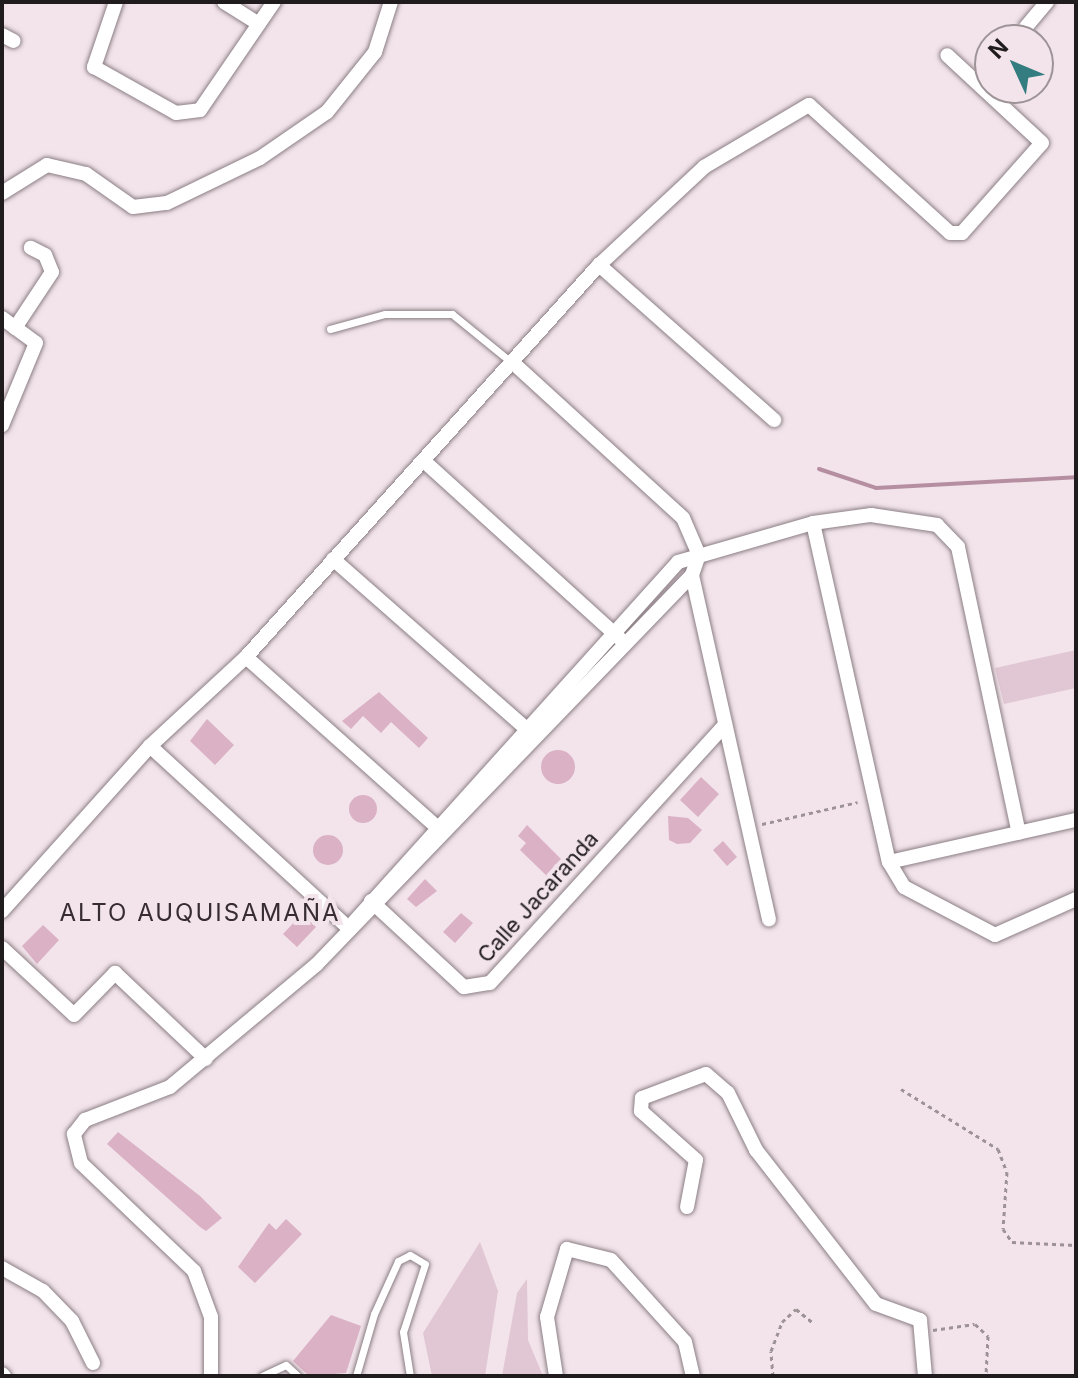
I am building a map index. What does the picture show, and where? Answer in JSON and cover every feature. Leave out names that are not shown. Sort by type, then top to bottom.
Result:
[{"type":"street","points":[[116,2],[94,67],[176,113],[200,110],[274,2]]},
{"type":"street","points":[[224,2],[259,24]]},
{"type":"street","points":[[2,193],[47,165],[86,174],[133,207],[167,203],[260,158],[327,112],[375,52],[391,2]]},
{"type":"street","points":[[1029,24],[1047,2]]},
{"type":"street","points":[[2,911],[150,746],[246,657],[425,462],[599,265],[704,167],[809,105],[950,233],[962,233],[1042,143],[947,55]]},
{"type":"street","points":[[15,328],[52,272],[45,255],[31,248]]},
{"type":"street","points":[[599,265],[774,420]]},
{"type":"street","points":[[2,318],[36,343],[2,425]]},
{"type":"street","points":[[211,1376],[211,1317],[194,1271],[73,1147],[85,1120],[170,1087],[206,1059],[350,929],[531,734],[692,575],[699,555],[683,518],[513,363]]},
{"type":"street","points":[[425,462],[625,644]]},
{"type":"street","points":[[531,734],[612,633],[678,562],[813,523],[889,514],[937,525],[953,540],[1019,833]]},
{"type":"street","points":[[813,523],[889,862],[904,887],[995,935],[1076,899]]},
{"type":"street","points":[[333,559],[531,734]]},
{"type":"street","points":[[692,575],[769,919]]},
{"type":"street","points":[[246,657],[440,831]]},
{"type":"street","name":"Calle Jacaranda","points":[[373,903],[464,987],[490,983],[725,725]]},
{"type":"street","points":[[150,746],[350,929]]},
{"type":"street","points":[[889,862],[1076,820]]},
{"type":"street","points":[[2,948],[74,1015],[115,973],[206,1059]]},
{"type":"street","points":[[687,1207],[696,1160],[641,1111],[642,1098],[706,1074],[728,1093],[756,1150],[876,1304],[920,1320],[926,1330],[925,1376]]},
{"type":"street","points":[[556,1376],[547,1317],[567,1249],[611,1260],[685,1342],[693,1376]]},
{"type":"street","points":[[2,1268],[43,1291],[72,1321],[93,1363]]},
{"type":"lane","points":[[330,329],[385,314],[452,314],[513,363]]},
{"type":"lane","points":[[356,1376],[374,1314],[398,1261],[410,1255],[425,1264],[403,1332],[410,1376]]},
{"type":"lane","points":[[262,1376],[286,1365],[298,1376]]},
{"type":"path","points":[[746,827],[858,802]]},
{"type":"path","points":[[901,1089],[998,1149],[1007,1172],[1003,1229],[1012,1242],[1076,1245]]},
{"type":"path","points":[[773,1376],[771,1351],[782,1322],[796,1309],[812,1322]]},
{"type":"path","points":[[926,1330],[975,1324],[988,1336],[986,1376]]},
{"type":"shaded area","points":[[1076,650],[1076,688],[1004,704],[995,668]]},
{"type":"shaded area","points":[[480,1242],[498,1291],[485,1376],[432,1376],[423,1333]]},
{"type":"shaded area","points":[[527,1279],[528,1340],[543,1376],[502,1376],[517,1293]]},
{"type":"building","points":[[379,692],[428,738],[419,748],[391,722],[381,733],[363,716],[351,729],[342,721]]},
{"type":"building","points":[[207,719],[234,745],[215,765],[190,741]]},
{"type":"building","points":[[558,750],[570,755],[575,767],[570,779],[558,784],[546,779],[541,767],[546,755]]},
{"type":"building","points":[[701,777],[719,794],[698,817],[680,800]]},
{"type":"building","points":[[363,795],[373,799],[377,809],[373,819],[363,823],[353,819],[349,809],[353,799]]},
{"type":"building","points":[[668,816],[688,818],[702,830],[690,843],[677,844],[669,840]]},
{"type":"building","points":[[527,825],[568,866],[552,881],[520,850],[526,843],[518,836]]},
{"type":"building","points":[[328,835],[338,840],[343,850],[338,860],[328,865],[318,860],[313,850],[318,840]]},
{"type":"building","points":[[723,841],[737,857],[727,866],[713,850]]},
{"type":"building","points":[[425,879],[437,891],[416,907],[407,899]]},
{"type":"building","points":[[461,913],[473,923],[455,943],[443,932]]},
{"type":"building","points":[[302,914],[316,927],[297,947],[283,934]]},
{"type":"building","points":[[43,925],[59,940],[37,964],[22,946]]},
{"type":"building","points":[[118,1132],[200,1196],[222,1218],[206,1231],[200,1227],[107,1144]]},
{"type":"building","points":[[286,1219],[302,1234],[255,1283],[238,1267],[269,1223],[276,1230]]},
{"type":"building","points":[[331,1315],[361,1326],[346,1373],[309,1376],[293,1361]]},
{"type":"waterway","points":[[819,469],[876,488],[1076,477]]},
{"type":"district","name":"ALTO AUQUISAMAÑA","points":[[200,913]]}]
